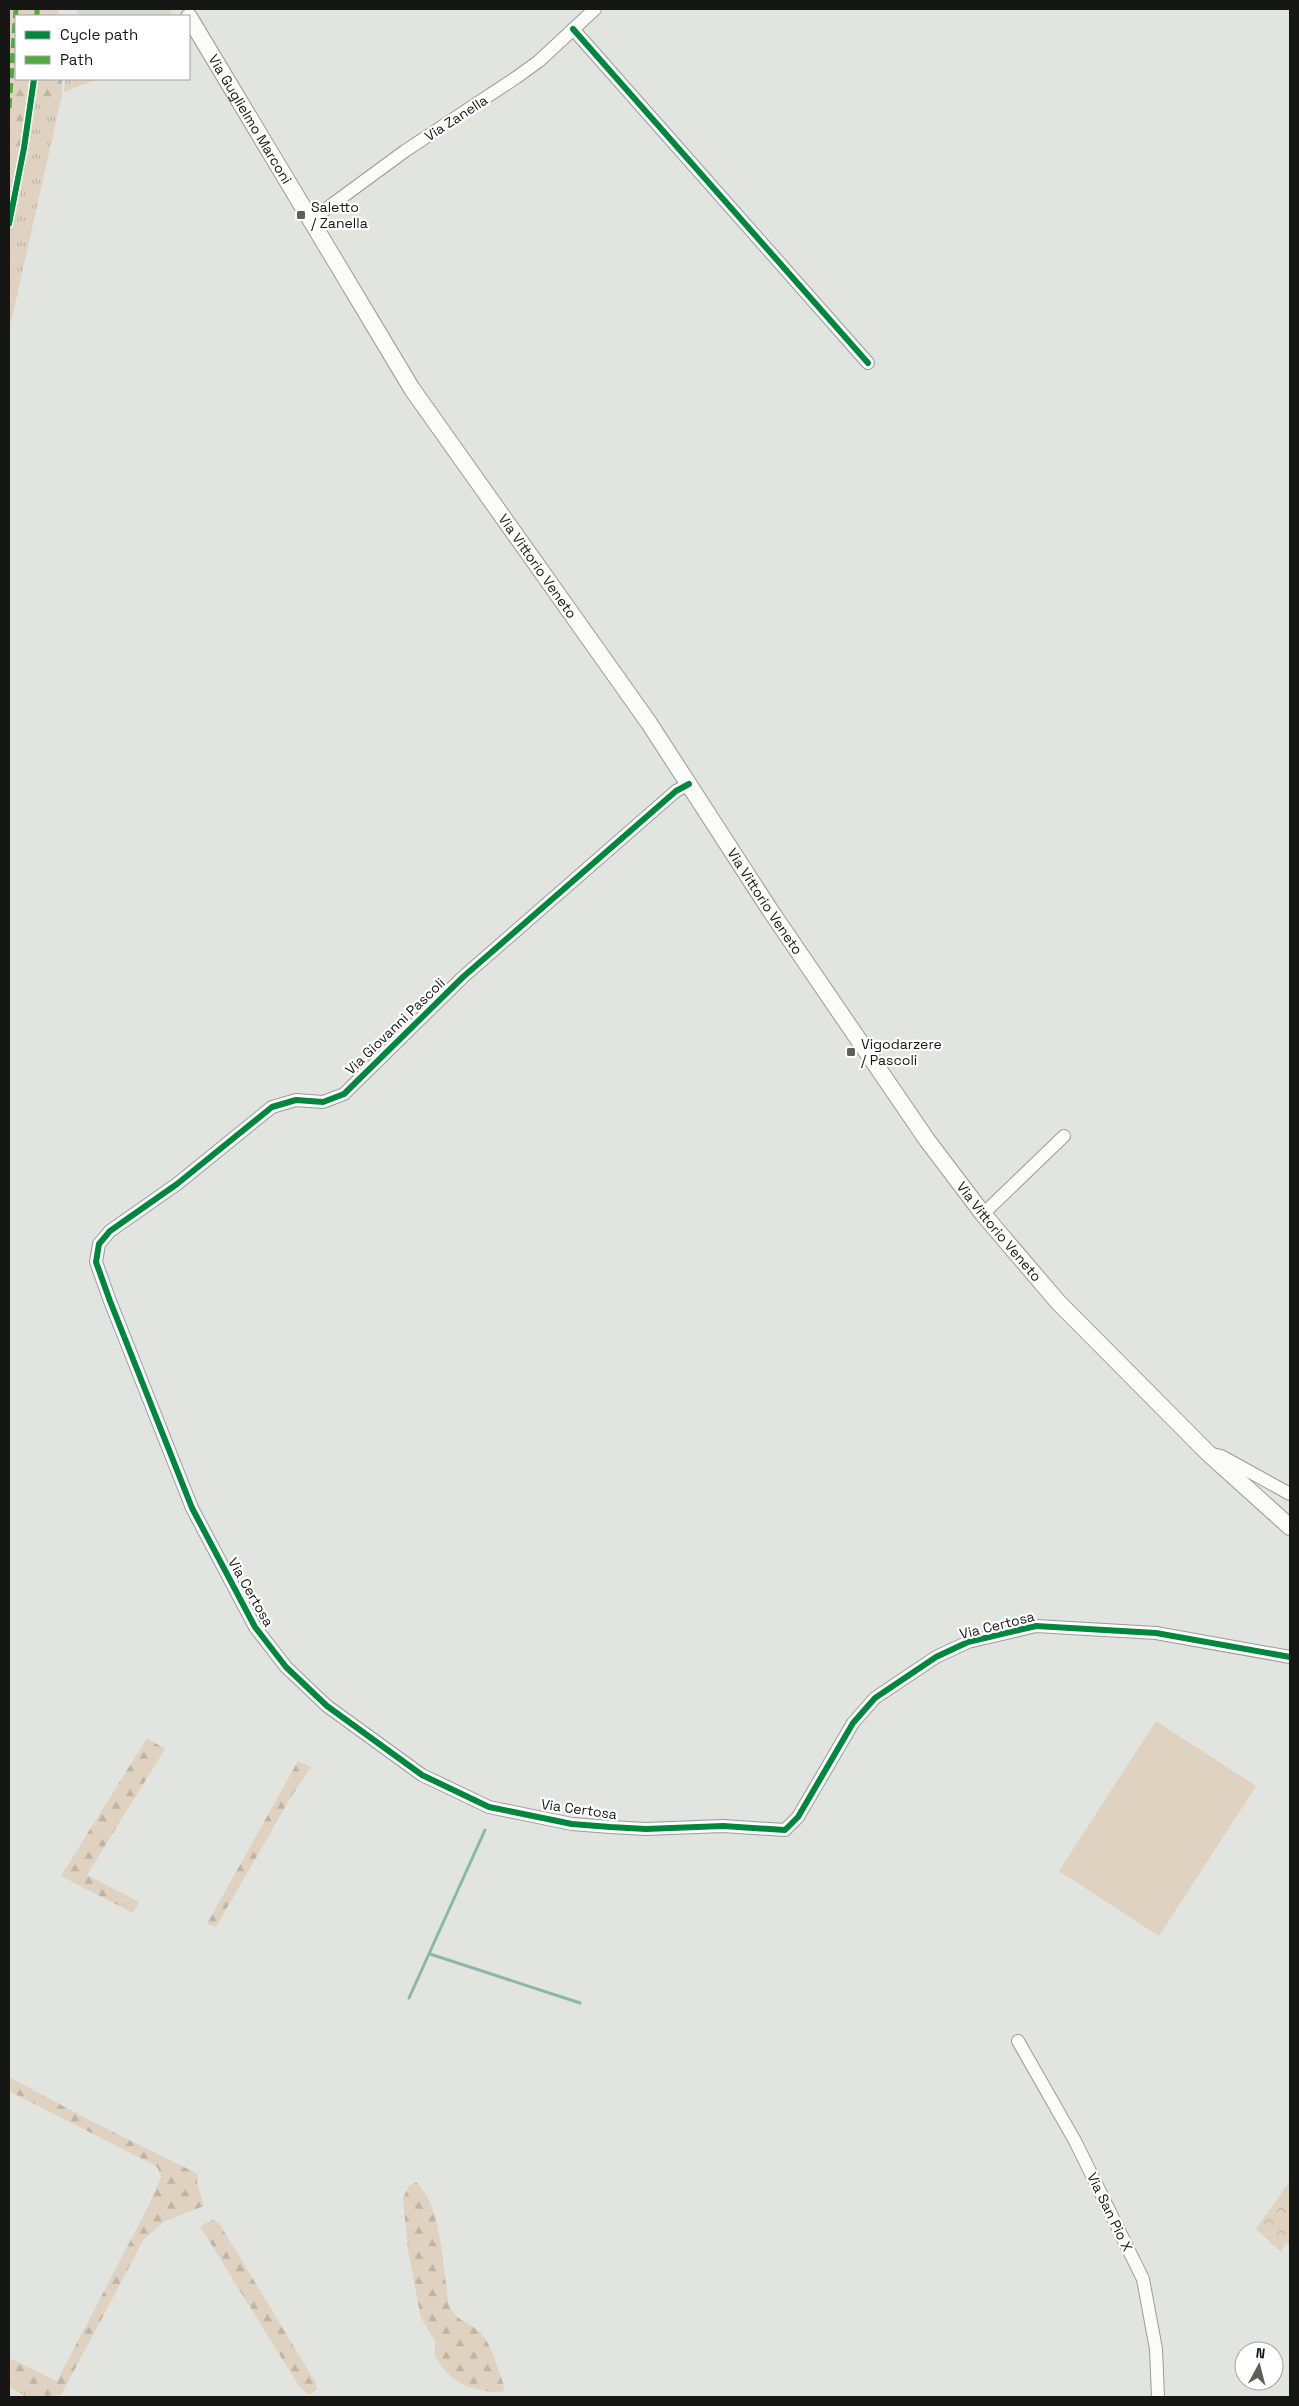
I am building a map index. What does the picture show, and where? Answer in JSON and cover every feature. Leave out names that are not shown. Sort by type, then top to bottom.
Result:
[{"type":"main road","name":"Via Guglielmo Marconi","points":[[190,18],[312,220]]},
{"type":"main road","name":"Via Vittorio Veneto","points":[[312,220],[412,389],[604,658],[770,910],[927,1140],[982,1214],[1058,1302],[1209,1454],[1290,1526]]},
{"type":"street","name":"Via Zanella","points":[[312,220],[405,151],[517,77],[595,9]]},
{"type":"street","points":[[574,29],[868,363]]},
{"type":"street","name":"Via Giovanni Pascoli","points":[[99,1244],[110,1230],[177,1184],[272,1106],[296,1100],[323,1102],[344,1094],[463,977],[676,791],[688,784]]},
{"type":"street","points":[[982,1214],[1064,1136]]},
{"type":"street","name":"Via Certosa","points":[[99,1244],[96,1262],[192,1508],[255,1627],[286,1667],[327,1706],[422,1775],[489,1807],[572,1824],[610,1827],[646,1829],[723,1826],[785,1830],[801,1812],[853,1723],[876,1698],[936,1657],[968,1642],[1036,1626],[1156,1633],[1290,1657]]},
{"type":"street","points":[[1209,1454],[1221,1456],[1290,1494]]},
{"type":"street","name":"Via San Pio X","points":[[1018,2041],[1075,2141],[1143,2279],[1156,2349],[1158,2397]]},
{"type":"shaded area","points":[[75,9],[169,9],[172,15],[79,15]]},
{"type":"green space","points":[[9,9],[58,9],[59,15],[15,15],[15,80],[62,80],[62,95],[25,106],[24,134],[9,213]]},
{"type":"green space","points":[[65,80],[95,80],[64,92]]},
{"type":"green space","points":[[62,95],[9,331],[9,213],[24,134],[25,105]]},
{"type":"green space","points":[[1156,1721],[1256,1786],[1159,1936],[1059,1871]]},
{"type":"green space","points":[[147,1738],[165,1749],[87,1875],[139,1902],[133,1913],[61,1876]]},
{"type":"green space","points":[[298,1761],[311,1767],[291,1797],[216,1927],[207,1924]]},
{"type":"green space","points":[[9,2077],[93,2122],[198,2174],[197,2183],[204,2206],[165,2221],[144,2239],[61,2395],[46,2396],[9,2375],[9,2358],[57,2381],[148,2207],[161,2177],[158,2168],[154,2165],[9,2091]]},
{"type":"green space","points":[[1290,2181],[1290,2246],[1286,2243],[1281,2252],[1256,2229]]},
{"type":"green space","points":[[416,2182],[425,2192],[436,2222],[443,2257],[449,2306],[456,2316],[477,2329],[485,2338],[503,2383],[504,2390],[501,2392],[480,2390],[461,2383],[445,2371],[434,2353],[436,2343],[421,2318],[408,2250],[403,2198],[409,2186]]},
{"type":"green space","points":[[213,2220],[219,2223],[316,2383],[317,2389],[312,2394],[308,2394],[299,2386],[201,2228],[200,2226]]},
{"type":"green space","points":[[9,2376],[47,2397],[27,2397],[9,2387]]},
{"type":"waterway","points":[[409,1998],[485,1830]]},
{"type":"waterway","points":[[430,1954],[580,2003]]},
{"type":"marked path","points":[[16,9],[16,15]]},
{"type":"marked path","points":[[37,9],[37,15]]},
{"type":"marked path","points":[[9,108],[15,23]]},
{"type":"cycle path","points":[[573,29],[868,363]]},
{"type":"cycle path","points":[[9,224],[24,148],[34,80]]},
{"type":"cycle path","points":[[689,784],[676,791],[463,977],[344,1094],[323,1102],[296,1100],[272,1107],[177,1184],[110,1231],[99,1244],[96,1262],[192,1508],[255,1627],[286,1667],[327,1706],[422,1775],[489,1807],[572,1824],[646,1829],[723,1826],[785,1830],[798,1817],[853,1723],[875,1698],[936,1657],[968,1642],[1036,1626],[1156,1633],[1290,1657]]},
{"type":"place","name":"Saletto / Zanella","points":[[301,215]]},
{"type":"place","name":"Vigodarzere / Pascoli","points":[[851,1052]]}]
